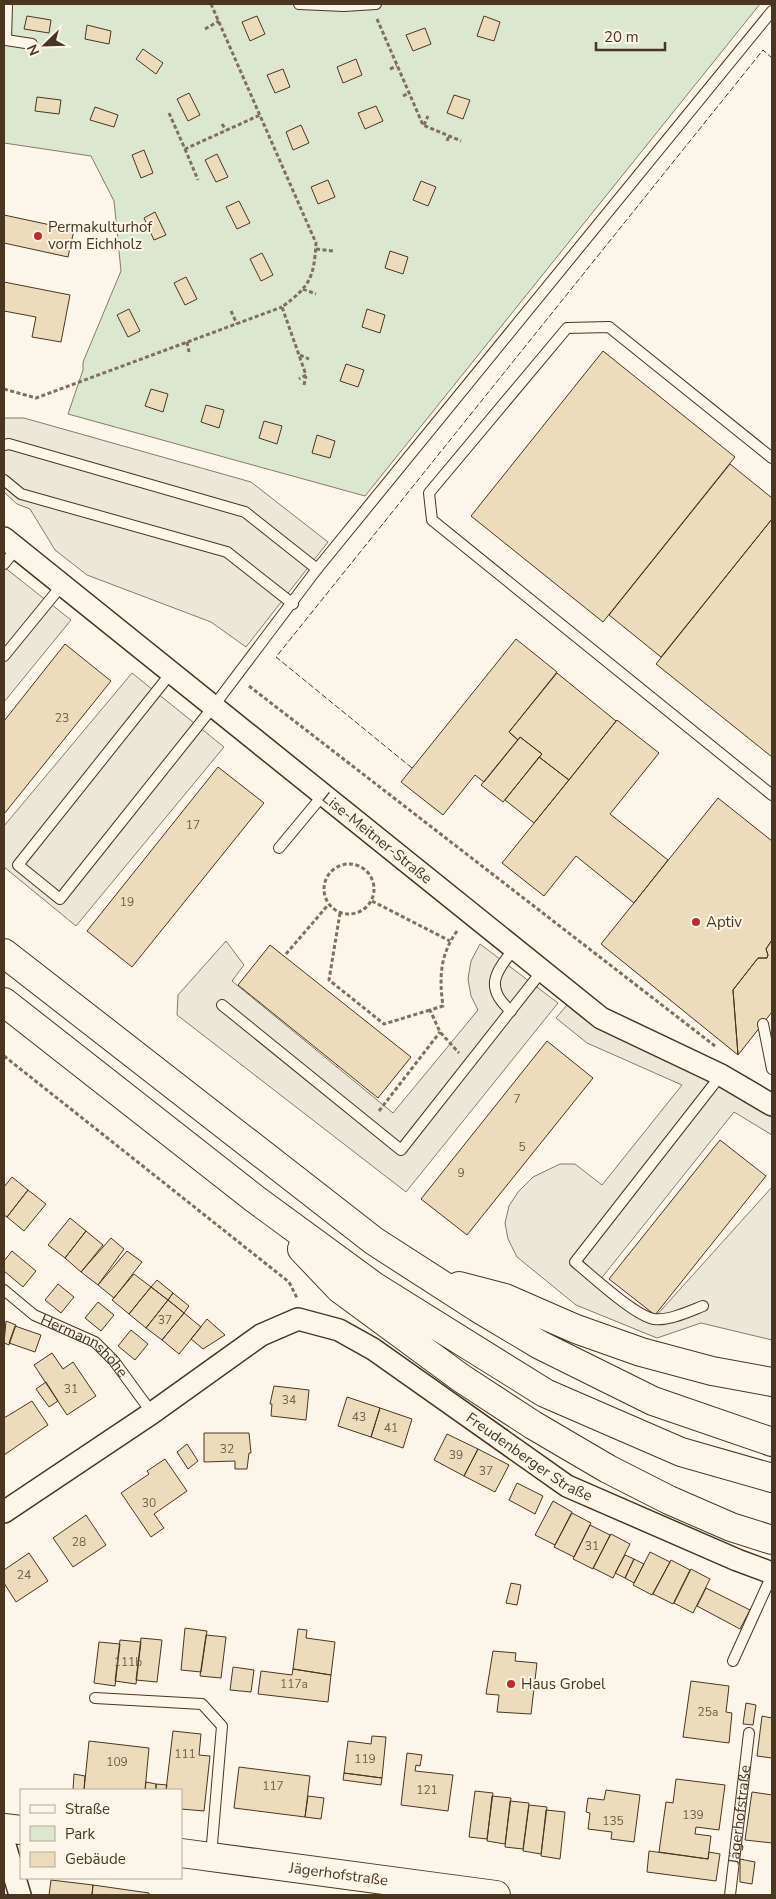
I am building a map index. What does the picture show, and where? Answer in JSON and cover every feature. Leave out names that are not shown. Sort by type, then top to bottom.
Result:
[{"type":"main road","points":[[4,953],[374,1240],[433,1280],[532,1340],[596,1374],[654,1401],[772,1442]]},
{"type":"main road","points":[[4,1002],[255,1199],[375,1287],[545,1393],[681,1452],[772,1478]]},
{"type":"main road","points":[[255,1199],[340,1289],[461,1378],[533,1426],[608,1469],[669,1500],[731,1527],[772,1540]]},
{"type":"main road","points":[[433,1280],[504,1298],[576,1329],[641,1352],[712,1371],[772,1382]]},
{"type":"main road","points":[[4,1828],[20,1830]]},
{"type":"main road","name":"Jägerhofstraße","points":[[182,1853],[441,1892],[496,1895]]},
{"type":"street","name":"Lise-Meitner-Straße","points":[[8,550],[62,585],[601,1018],[721,1075],[772,1105]]},
{"type":"street","points":[[4,1512],[152,1413],[260,1335],[298,1319]]},
{"type":"street","name":"Freudenberger Straße","points":[[298,1319],[339,1330],[373,1349],[568,1486],[772,1574]]},
{"type":"street","points":[[4,1842],[20,1895]]},
{"type":"lane","points":[[7,4],[5,40],[32,44]]},
{"type":"lane","points":[[299,4],[336,6],[373,4]]},
{"type":"lane","points":[[171,673],[18,865],[60,898],[214,708],[293,604],[316,569],[772,13]]},
{"type":"lane","points":[[772,458],[609,327],[567,328],[429,493],[432,520],[772,795]]},
{"type":"lane","points":[[4,445],[9,444],[245,512],[316,569]]},
{"type":"lane","points":[[4,480],[22,494],[227,552],[293,604]]},
{"type":"lane","points":[[4,656],[62,585]]},
{"type":"lane","points":[[279,848],[324,795]]},
{"type":"lane","points":[[511,1011],[501,1003],[495,988],[495,975],[514,949]]},
{"type":"lane","points":[[222,1005],[401,1150],[469,1061],[542,971]]},
{"type":"lane","points":[[763,1024],[772,1069]]},
{"type":"lane","points":[[703,1306],[675,1315],[654,1319],[633,1308],[575,1262],[721,1075]]},
{"type":"lane","name":"Hermannshöhe","points":[[4,1290],[34,1315],[95,1342],[114,1361],[152,1413]]},
{"type":"lane","points":[[733,1661],[772,1574]]},
{"type":"lane","points":[[96,1698],[202,1704],[222,1726],[210,1857]]},
{"type":"lane","name":"Jägerhofstraße","points":[[730,1895],[749,1733]]},
{"type":"path","points":[[4,389],[36,398],[237,324],[282,307],[303,288],[314,274],[316,243],[211,4]]},
{"type":"path","points":[[373,4],[423,125],[461,141]]},
{"type":"path","points":[[205,29],[219,21]]},
{"type":"path","points":[[390,69],[397,66]]},
{"type":"path","points":[[403,96],[409,93]]},
{"type":"path","points":[[169,113],[198,180]]},
{"type":"path","points":[[185,149],[260,115]]},
{"type":"path","points":[[423,125],[428,116]]},
{"type":"path","points":[[222,124],[226,130]]},
{"type":"path","points":[[448,141],[449,136]]},
{"type":"path","points":[[316,249],[333,251]]},
{"type":"path","points":[[303,288],[316,294]]},
{"type":"path","points":[[282,307],[306,375],[304,385]]},
{"type":"path","points":[[231,311],[237,324]]},
{"type":"path","points":[[187,342],[189,352]]},
{"type":"path","points":[[299,355],[309,359]]},
{"type":"path","points":[[299,379],[306,375]]},
{"type":"path","points":[[237,677],[716,1047]]},
{"type":"path","points":[[341,864],[360,866],[368,872],[373,881],[372,901],[358,913],[340,914],[328,905],[324,896],[323,886],[326,877],[332,869],[341,864]]},
{"type":"path","points":[[372,901],[450,941]]},
{"type":"path","points":[[286,954],[328,905]]},
{"type":"path","points":[[340,914],[329,980],[384,1024],[443,1006],[440,983],[442,960],[450,941],[469,913]]},
{"type":"path","points":[[430,1010],[440,1032],[469,1061]]},
{"type":"path","points":[[369,1124],[440,1032]]},
{"type":"path","points":[[4,1056],[289,1282],[298,1300],[298,1319]]},
{"type":"green space","points":[[4,4],[760,4],[365,496],[68,414],[83,370],[83,362],[121,271],[114,201],[91,156],[4,143]]},
{"type":"shaded area","points":[[4,418],[24,418],[251,482],[328,542],[246,647],[211,622],[87,575],[55,550],[30,509],[17,504],[4,492]]},
{"type":"shaded area","points":[[4,567],[71,620],[4,702]]},
{"type":"shaded area","points":[[132,673],[224,747],[76,926],[4,867],[4,826]]},
{"type":"shaded area","points":[[226,941],[244,965],[232,981],[393,1113],[478,1010],[471,996],[468,979],[471,961],[480,944],[558,1003],[406,1192],[177,1015],[178,995]]},
{"type":"shaded area","points":[[567,1005],[596,1028],[698,1073],[772,1117],[772,1135],[734,1112],[600,1280],[655,1317],[772,1187],[772,1340],[701,1323],[657,1338],[576,1305],[517,1257],[508,1239],[505,1223],[509,1206],[518,1192],[533,1177],[560,1164],[575,1164],[602,1185],[682,1085],[587,1043],[556,1018]]},
{"type":"building","points":[[27,16],[51,20],[49,33],[24,29]]},
{"type":"building","points":[[257,16],[265,34],[250,41],[242,22]]},
{"type":"building","points":[[484,16],[500,22],[494,41],[477,36]]},
{"type":"building","points":[[87,25],[111,31],[109,44],[85,39]]},
{"type":"building","points":[[425,28],[431,44],[413,51],[406,35]]},
{"type":"building","points":[[143,49],[163,63],[156,74],[136,59]]},
{"type":"building","points":[[356,59],[362,75],[343,83],[337,67]]},
{"type":"building","points":[[283,69],[290,87],[275,93],[267,75]]},
{"type":"building","points":[[189,93],[200,115],[188,121],[177,99]]},
{"type":"building","points":[[454,95],[470,100],[463,119],[447,113]]},
{"type":"building","points":[[37,97],[61,100],[59,114],[35,111]]},
{"type":"building","points":[[376,106],[383,121],[365,129],[358,113]]},
{"type":"building","points":[[95,107],[118,115],[114,127],[90,120]]},
{"type":"building","points":[[301,125],[309,143],[293,150],[286,132]]},
{"type":"building","points":[[144,150],[153,173],[141,178],[132,155]]},
{"type":"building","points":[[217,154],[228,177],[216,182],[205,160]]},
{"type":"building","points":[[328,180],[335,197],[318,204],[311,187]]},
{"type":"building","points":[[421,181],[436,187],[428,206],[413,200]]},
{"type":"building","points":[[239,201],[250,223],[237,229],[226,207]]},
{"type":"building","points":[[155,212],[166,235],[154,240],[144,218]]},
{"type":"building","name":"Permakulturhof vorm Eichholz","points":[[4,215],[74,230],[68,257],[4,243]]},
{"type":"building","points":[[390,251],[408,257],[403,274],[385,268]]},
{"type":"building","points":[[262,253],[273,275],[261,281],[250,259]]},
{"type":"building","points":[[186,277],[197,299],[185,305],[174,283]]},
{"type":"building","points":[[4,282],[70,295],[61,342],[32,337],[36,317],[4,311]]},
{"type":"building","points":[[129,309],[140,331],[128,337],[117,315]]},
{"type":"building","points":[[367,309],[385,315],[380,333],[362,327]]},
{"type":"building","points":[[603,351],[735,457],[603,622],[471,516]]},
{"type":"building","points":[[346,364],[364,370],[358,387],[340,381]]},
{"type":"building","points":[[151,389],[168,394],[163,412],[145,406]]},
{"type":"building","points":[[206,405],[224,410],[219,428],[201,422]]},
{"type":"building","points":[[264,421],[282,426],[277,444],[259,438]]},
{"type":"building","points":[[317,435],[335,441],[330,458],[312,453]]},
{"type":"building","points":[[730,464],[772,498],[772,519],[661,657],[609,615]]},
{"type":"building","points":[[772,519],[772,757],[656,664]]},
{"type":"building","points":[[516,639],[557,672],[509,732],[518,740],[484,782],[475,775],[443,815],[401,782]]},
{"type":"building","points":[[65,644],[111,681],[4,814],[4,721]]},
{"type":"building","points":[[557,673],[616,721],[569,780],[539,757],[542,754],[520,737],[518,740],[509,732]]},
{"type":"building","points":[[617,720],[659,753],[610,814],[668,860],[634,903],[576,856],[544,896],[502,863]]},
{"type":"building","points":[[520,737],[542,754],[503,802],[481,785]]},
{"type":"building","points":[[539,757],[569,780],[534,823],[505,800]]},
{"type":"building","points":[[218,767],[264,803],[132,967],[87,931]]},
{"type":"building","name":"Aptiv","points":[[718,798],[772,841],[772,940],[766,949],[767,958],[758,958],[733,990],[738,1055],[601,944]]},
{"type":"building","points":[[772,940],[772,1012],[738,1055],[733,990],[758,958],[767,958],[766,949]]},
{"type":"building","points":[[270,945],[411,1057],[378,1098],[238,985]]},
{"type":"building","points":[[547,1041],[593,1078],[467,1235],[421,1199]]},
{"type":"building","points":[[720,1140],[766,1176],[655,1315],[609,1279]]},
{"type":"building","points":[[12,1177],[28,1190],[7,1217],[4,1215],[4,1187]]},
{"type":"building","points":[[28,1190],[46,1204],[24,1231],[7,1217]]},
{"type":"building","points":[[70,1218],[86,1231],[65,1258],[48,1245]]},
{"type":"building","points":[[86,1231],[103,1245],[81,1272],[65,1258]]},
{"type":"building","points":[[111,1238],[124,1249],[98,1285],[81,1272]]},
{"type":"building","points":[[12,1251],[36,1271],[23,1287],[4,1271],[4,1261]]},
{"type":"building","points":[[127,1251],[142,1262],[114,1298],[98,1285]]},
{"type":"building","points":[[134,1274],[151,1287],[129,1314],[112,1300]]},
{"type":"building","points":[[157,1280],[173,1293],[168,1300],[151,1287]]},
{"type":"building","points":[[58,1284],[74,1297],[61,1313],[45,1300]]},
{"type":"building","points":[[151,1287],[168,1300],[146,1328],[129,1314]]},
{"type":"building","points":[[173,1293],[189,1306],[184,1313],[168,1300]]},
{"type":"building","points":[[168,1300],[184,1313],[162,1340],[146,1328]]},
{"type":"building","points":[[98,1302],[114,1315],[101,1331],[85,1318]]},
{"type":"building","points":[[184,1313],[201,1327],[179,1354],[162,1340]]},
{"type":"building","points":[[207,1319],[225,1335],[203,1349],[191,1339]]},
{"type":"building","points":[[6,1321],[16,1325],[9,1345],[4,1343]]},
{"type":"building","points":[[15,1326],[41,1335],[35,1352],[9,1343]]},
{"type":"building","points":[[131,1330],[148,1344],[135,1360],[118,1346]]},
{"type":"building","points":[[52,1353],[63,1369],[73,1362],[96,1396],[67,1415],[34,1365]]},
{"type":"building","points":[[46,1382],[58,1401],[49,1407],[36,1389]]},
{"type":"building","points":[[274,1386],[309,1390],[306,1420],[271,1416],[272,1404],[270,1404]]},
{"type":"building","points":[[347,1397],[380,1408],[371,1437],[338,1426]]},
{"type":"building","points":[[32,1401],[48,1425],[4,1455],[4,1418]]},
{"type":"building","points":[[380,1408],[412,1419],[403,1448],[371,1437]]},
{"type":"building","points":[[204,1433],[249,1433],[251,1453],[249,1453],[247,1469],[235,1469],[235,1461],[204,1462]]},
{"type":"building","points":[[447,1434],[478,1449],[464,1476],[434,1460]]},
{"type":"building","points":[[187,1444],[198,1461],[188,1469],[177,1452]]},
{"type":"building","points":[[478,1449],[509,1465],[495,1492],[464,1476]]},
{"type":"building","points":[[165,1459],[187,1491],[154,1514],[164,1528],[151,1537],[121,1493],[149,1474],[147,1471]]},
{"type":"building","points":[[517,1483],[543,1496],[535,1514],[509,1500]]},
{"type":"building","points":[[553,1501],[572,1512],[555,1545],[535,1535]]},
{"type":"building","points":[[572,1513],[591,1523],[574,1557],[554,1547]]},
{"type":"building","points":[[86,1515],[106,1545],[73,1567],[53,1538]]},
{"type":"building","points":[[590,1525],[610,1535],[593,1569],[573,1559]]},
{"type":"building","points":[[611,1534],[630,1544],[613,1578],[593,1568]]},
{"type":"building","points":[[650,1552],[670,1562],[652,1595],[633,1585]]},
{"type":"building","points":[[29,1553],[48,1581],[16,1602],[4,1583],[4,1570]]},
{"type":"building","points":[[625,1555],[634,1559],[625,1578],[615,1573]]},
{"type":"building","points":[[634,1559],[644,1564],[634,1583],[625,1578]]},
{"type":"building","points":[[671,1560],[690,1570],[673,1604],[653,1594]]},
{"type":"building","points":[[691,1569],[710,1579],[693,1613],[674,1603]]},
{"type":"building","points":[[511,1583],[521,1585],[517,1605],[506,1603]]},
{"type":"building","points":[[706,1588],[750,1610],[740,1629],[697,1606]]},
{"type":"building","points":[[185,1628],[207,1631],[201,1672],[181,1670]]},
{"type":"building","points":[[298,1629],[307,1630],[306,1638],[335,1642],[331,1675],[293,1669]]},
{"type":"building","points":[[206,1635],[226,1637],[221,1678],[200,1676]]},
{"type":"building","points":[[141,1638],[162,1640],[157,1682],[136,1680]]},
{"type":"building","points":[[120,1640],[141,1642],[136,1684],[115,1681]]},
{"type":"building","points":[[99,1642],[120,1644],[115,1686],[94,1683]]},
{"type":"building","name":"Haus Grobel","points":[[493,1651],[516,1653],[515,1661],[537,1663],[531,1714],[497,1712],[499,1695],[486,1694]]},
{"type":"building","points":[[233,1667],[254,1670],[251,1692],[230,1690]]},
{"type":"building","points":[[293,1669],[331,1675],[328,1702],[258,1694],[261,1671],[292,1675]]},
{"type":"building","points":[[691,1681],[729,1686],[726,1712],[732,1713],[729,1743],[683,1737]]},
{"type":"building","points":[[746,1703],[756,1705],[753,1725],[743,1724]]},
{"type":"building","points":[[762,1716],[772,1718],[772,1758],[757,1756]]},
{"type":"building","points":[[173,1731],[201,1734],[199,1755],[210,1756],[204,1811],[182,1809],[182,1789],[166,1789]]},
{"type":"building","points":[[372,1736],[386,1737],[382,1778],[344,1773],[348,1741],[371,1744]]},
{"type":"building","points":[[89,1741],[149,1748],[145,1789],[84,1789]]},
{"type":"building","points":[[407,1753],[422,1755],[420,1766],[416,1765],[415,1771],[453,1775],[448,1811],[401,1805]]},
{"type":"building","points":[[239,1767],[310,1776],[305,1817],[234,1808]]},
{"type":"building","points":[[344,1773],[382,1778],[381,1785],[343,1780]]},
{"type":"building","points":[[74,1774],[85,1776],[84,1789],[73,1789]]},
{"type":"building","points":[[676,1779],[725,1785],[719,1830],[696,1827],[695,1834],[711,1836],[708,1859],[659,1852],[666,1802],[673,1803]]},
{"type":"building","points":[[146,1782],[156,1784],[156,1789],[145,1789]]},
{"type":"building","points":[[156,1784],[167,1785],[166,1789],[156,1789]]},
{"type":"building","points":[[606,1790],[640,1795],[634,1842],[611,1839],[612,1832],[588,1829],[590,1813],[586,1812],[588,1798],[604,1800]]},
{"type":"building","points":[[475,1791],[493,1793],[487,1839],[469,1837]]},
{"type":"building","points":[[752,1792],[772,1795],[772,1843],[745,1840]]},
{"type":"building","points":[[308,1796],[324,1798],[321,1819],[305,1817]]},
{"type":"building","points":[[492,1796],[511,1798],[505,1844],[487,1841]]},
{"type":"building","points":[[510,1801],[529,1803],[523,1849],[505,1847]]},
{"type":"building","points":[[529,1805],[547,1807],[541,1854],[523,1851]]},
{"type":"building","points":[[546,1810],[565,1812],[560,1859],[541,1856]]},
{"type":"building","points":[[649,1851],[708,1859],[709,1852],[720,1854],[716,1881],[647,1872]]},
{"type":"building","points":[[740,1859],[755,1862],[752,1884],[740,1882]]},
{"type":"building","points":[[51,1880],[93,1885],[92,1895],[49,1895]]},
{"type":"building","points":[[93,1885],[149,1893],[149,1895],[92,1895]]},
{"type":"fence","points":[[412,768],[276,657],[763,50],[772,58]]},
{"type":"place","name":"Permakulturhof vorm Eichholz","points":[[38,236]]},
{"type":"place","name":"Aptiv","points":[[696,922]]},
{"type":"place","name":"Haus Grobel","points":[[511,1684]]}]
